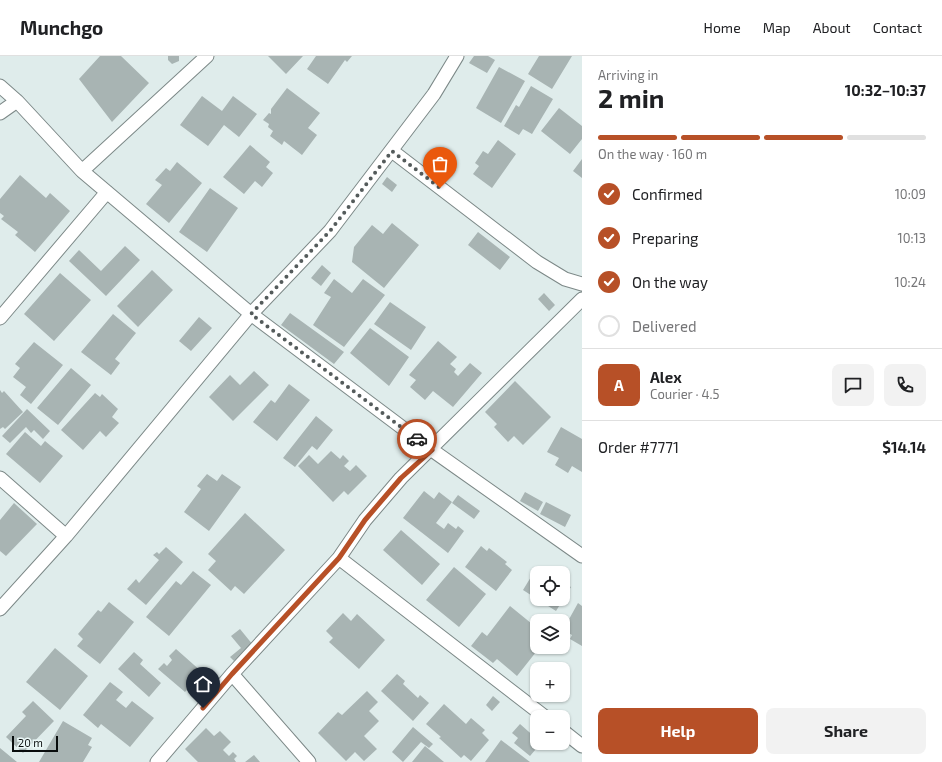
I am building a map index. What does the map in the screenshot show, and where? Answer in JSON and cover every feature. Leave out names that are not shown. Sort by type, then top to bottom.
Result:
[{"type":"street","points":[[82,171],[207,56]]},
{"type":"street","points":[[0,609],[66,536],[251,314],[330,231],[434,94],[457,56]]},
{"type":"street","points":[[0,86],[17,101],[82,171],[251,314],[432,450],[582,556]]},
{"type":"street","points":[[0,113],[17,101]]},
{"type":"street","points":[[392,151],[537,262],[565,279],[582,284]]},
{"type":"street","points":[[0,318],[107,192]]},
{"type":"street","points":[[157,762],[232,674],[339,558],[365,520],[391,490],[525,354],[582,299]]},
{"type":"street","points":[[0,478],[66,536]]},
{"type":"street","points":[[339,558],[536,710]]},
{"type":"street","points":[[232,674],[309,762]]},
{"type":"street","points":[[570,737],[582,746]]},
{"type":"building","points":[[100,56],[121,56],[149,83],[112,122],[79,79]]},
{"type":"building","points":[[168,56],[179,56],[179,61],[172,64],[168,60]]},
{"type":"building","points":[[268,56],[303,56],[286,74]]},
{"type":"building","points":[[316,56],[352,56],[347,62],[345,60],[328,84],[307,69]]},
{"type":"building","points":[[474,56],[488,56],[495,60],[487,73],[469,63]]},
{"type":"building","points":[[539,56],[572,56],[552,89],[528,74]]},
{"type":"building","points":[[499,67],[525,81],[501,123],[476,108]]},
{"type":"building","points":[[531,86],[553,99],[532,134],[523,129],[519,135],[504,126],[516,105],[519,107]]},
{"type":"building","points":[[287,88],[320,113],[308,128],[317,135],[302,155],[284,141],[282,145],[270,136],[273,131],[268,127],[269,124],[263,120],[269,113],[271,114],[271,109]]},
{"type":"building","points":[[202,96],[222,111],[233,96],[257,114],[239,137],[224,125],[208,146],[180,125]]},
{"type":"building","points":[[559,108],[582,126],[582,139],[570,154],[541,131]]},
{"type":"building","points":[[498,140],[516,154],[492,188],[473,174],[479,166],[475,163],[483,151],[488,154]]},
{"type":"building","points":[[250,145],[270,162],[266,167],[273,173],[262,187],[255,181],[244,194],[223,177]]},
{"type":"building","points":[[582,159],[582,178],[573,171]]},
{"type":"building","points":[[177,162],[202,183],[169,223],[146,204],[162,185],[155,180],[166,168],[170,171]]},
{"type":"building","points":[[20,175],[46,198],[50,193],[70,211],[35,252],[15,235],[18,232],[1,219],[4,216],[0,213],[0,199]]},
{"type":"building","points":[[387,177],[397,185],[392,192],[382,184]]},
{"type":"building","points":[[210,188],[238,208],[207,252],[179,232]]},
{"type":"building","points":[[392,223],[419,245],[384,288],[352,262],[354,247],[372,225],[383,234]]},
{"type":"building","points":[[478,232],[510,257],[500,270],[468,245]]},
{"type":"building","points":[[125,246],[140,260],[106,296],[69,261],[79,250],[101,271]]},
{"type":"building","points":[[322,265],[331,273],[321,286],[311,278]]},
{"type":"building","points":[[152,270],[173,290],[138,327],[117,306]]},
{"type":"building","points":[[60,273],[91,300],[54,341],[24,314]]},
{"type":"building","points":[[334,279],[352,293],[363,279],[385,295],[344,347],[313,325],[331,297],[324,293]]},
{"type":"building","points":[[544,293],[555,305],[549,311],[538,299]]},
{"type":"building","points":[[390,302],[426,327],[411,350],[374,324]]},
{"type":"building","points":[[290,313],[344,352],[334,364],[281,325]]},
{"type":"building","points":[[113,314],[136,333],[115,359],[120,363],[111,375],[81,352]]},
{"type":"building","points":[[199,317],[212,328],[191,351],[179,341]]},
{"type":"building","points":[[370,328],[409,357],[389,386],[350,353]]},
{"type":"building","points":[[438,341],[457,357],[450,364],[456,369],[454,372],[458,376],[470,363],[482,373],[453,407],[433,391],[425,400],[410,387],[416,380],[409,375]]},
{"type":"building","points":[[34,342],[63,365],[31,404],[20,395],[26,387],[13,377],[20,368],[15,364]]},
{"type":"building","points":[[71,368],[91,385],[58,425],[37,408]]},
{"type":"building","points":[[254,371],[269,385],[233,421],[209,397],[230,375],[240,385]]},
{"type":"building","points":[[515,381],[551,417],[523,445],[514,436],[508,442],[494,427],[497,424],[485,412]]},
{"type":"building","points":[[289,384],[310,400],[277,441],[253,422],[271,400],[275,403]]},
{"type":"building","points":[[0,390],[2,393],[4,391],[23,412],[5,429],[3,427],[0,429]]},
{"type":"building","points":[[95,393],[100,397],[102,394],[118,409],[112,417],[119,423],[106,437],[100,431],[83,450],[61,430]]},
{"type":"building","points":[[27,409],[50,431],[43,439],[34,430],[31,433],[26,427],[10,443],[2,436]]},
{"type":"building","points":[[316,416],[333,430],[317,450],[312,446],[295,467],[283,458]]},
{"type":"building","points":[[561,427],[582,439],[582,472],[572,466],[568,473],[555,465],[559,458],[547,452]]},
{"type":"building","points":[[25,432],[41,446],[45,441],[63,456],[40,483],[6,454]]},
{"type":"building","points":[[331,451],[340,459],[343,455],[349,461],[344,466],[350,471],[356,465],[367,476],[348,495],[344,491],[333,502],[298,466],[309,455],[318,464]]},
{"type":"building","points":[[207,474],[217,481],[222,474],[241,487],[209,531],[184,512],[201,489],[197,486]]},
{"type":"building","points":[[424,491],[434,499],[439,492],[452,502],[436,523],[444,529],[448,523],[456,529],[458,526],[464,531],[448,553],[403,518]]},
{"type":"building","points":[[525,492],[543,502],[538,511],[520,501]]},
{"type":"building","points":[[458,495],[480,511],[474,519],[452,503]]},
{"type":"building","points":[[546,502],[571,515],[565,527],[540,514]]},
{"type":"building","points":[[14,503],[37,524],[6,556],[0,551],[0,520]]},
{"type":"building","points":[[245,513],[285,550],[244,594],[235,586],[231,591],[208,570],[216,561],[208,554]]},
{"type":"building","points":[[401,530],[440,564],[422,585],[383,550]]},
{"type":"building","points":[[481,546],[487,551],[489,548],[507,562],[505,564],[512,570],[496,591],[465,567]]},
{"type":"building","points":[[166,547],[183,562],[146,605],[127,589],[136,579],[139,583],[159,560],[153,555],[157,552],[159,554]]},
{"type":"building","points":[[454,567],[486,594],[459,627],[426,600]]},
{"type":"building","points":[[193,571],[211,585],[169,636],[146,617],[176,581],[181,585]]},
{"type":"building","points":[[530,578],[530,594],[523,590]]},
{"type":"building","points":[[109,602],[134,622],[100,664],[77,646],[83,639],[78,634],[98,610],[101,612]]},
{"type":"building","points":[[578,603],[582,606],[582,646],[570,639],[572,635],[570,634],[570,617]]},
{"type":"building","points":[[510,606],[530,622],[530,654],[534,654],[517,676],[497,659],[493,663],[471,646],[482,632],[487,636]]},
{"type":"building","points":[[548,606],[559,606],[556,611]]},
{"type":"building","points":[[343,613],[351,621],[357,614],[385,640],[359,669],[329,642],[333,638],[326,631]]},
{"type":"building","points":[[240,629],[253,645],[234,661],[230,657],[241,648],[231,636]]},
{"type":"building","points":[[55,648],[88,676],[60,710],[26,682]]},
{"type":"building","points":[[176,649],[202,672],[185,692],[158,669],[164,663],[167,666],[172,660],[169,656]]},
{"type":"building","points":[[134,652],[143,660],[140,664],[161,683],[149,697],[118,669]]},
{"type":"building","points":[[397,674],[405,681],[403,684],[418,698],[420,695],[429,703],[413,721],[381,691]]},
{"type":"building","points":[[110,682],[123,692],[116,700],[126,708],[132,701],[154,718],[130,747],[101,724],[98,728],[83,715]]},
{"type":"building","points":[[367,691],[378,702],[369,711],[379,721],[364,736],[377,749],[364,761],[355,752],[346,761],[318,733],[338,712],[342,715]]},
{"type":"building","points":[[493,696],[500,702],[492,711],[486,705]]},
{"type":"building","points":[[33,701],[54,721],[23,753],[6,737],[26,716],[22,712]]},
{"type":"building","points":[[444,704],[466,724],[471,718],[485,730],[482,733],[489,740],[471,761],[464,755],[461,758],[426,724]]},
{"type":"building","points":[[63,721],[92,738],[88,745],[92,747],[83,762],[39,762]]},
{"type":"building","points":[[520,724],[530,733],[530,750],[535,750],[530,756],[514,743],[518,738],[512,733]]},
{"type":"building","points":[[413,727],[433,744],[429,748],[421,742],[403,762],[392,752]]},
{"type":"building","points":[[206,728],[214,736],[220,731],[231,742],[223,750],[229,756],[233,752],[237,756],[234,759],[236,762],[198,762],[185,749]]},
{"type":"building","points":[[501,740],[530,762],[485,762]]},
{"type":"building","points":[[425,746],[444,762],[412,762]]},
{"type":"building","points":[[0,748],[17,762],[0,762]]},
{"type":"building","points":[[254,755],[260,762],[245,762]]},
{"type":"way so far","points":[[417,439],[251,314],[330,231],[392,151],[440,188]]},
{"type":"route","points":[[203,708],[232,674],[339,558],[365,520],[401,478],[432,450],[417,439]]}]
